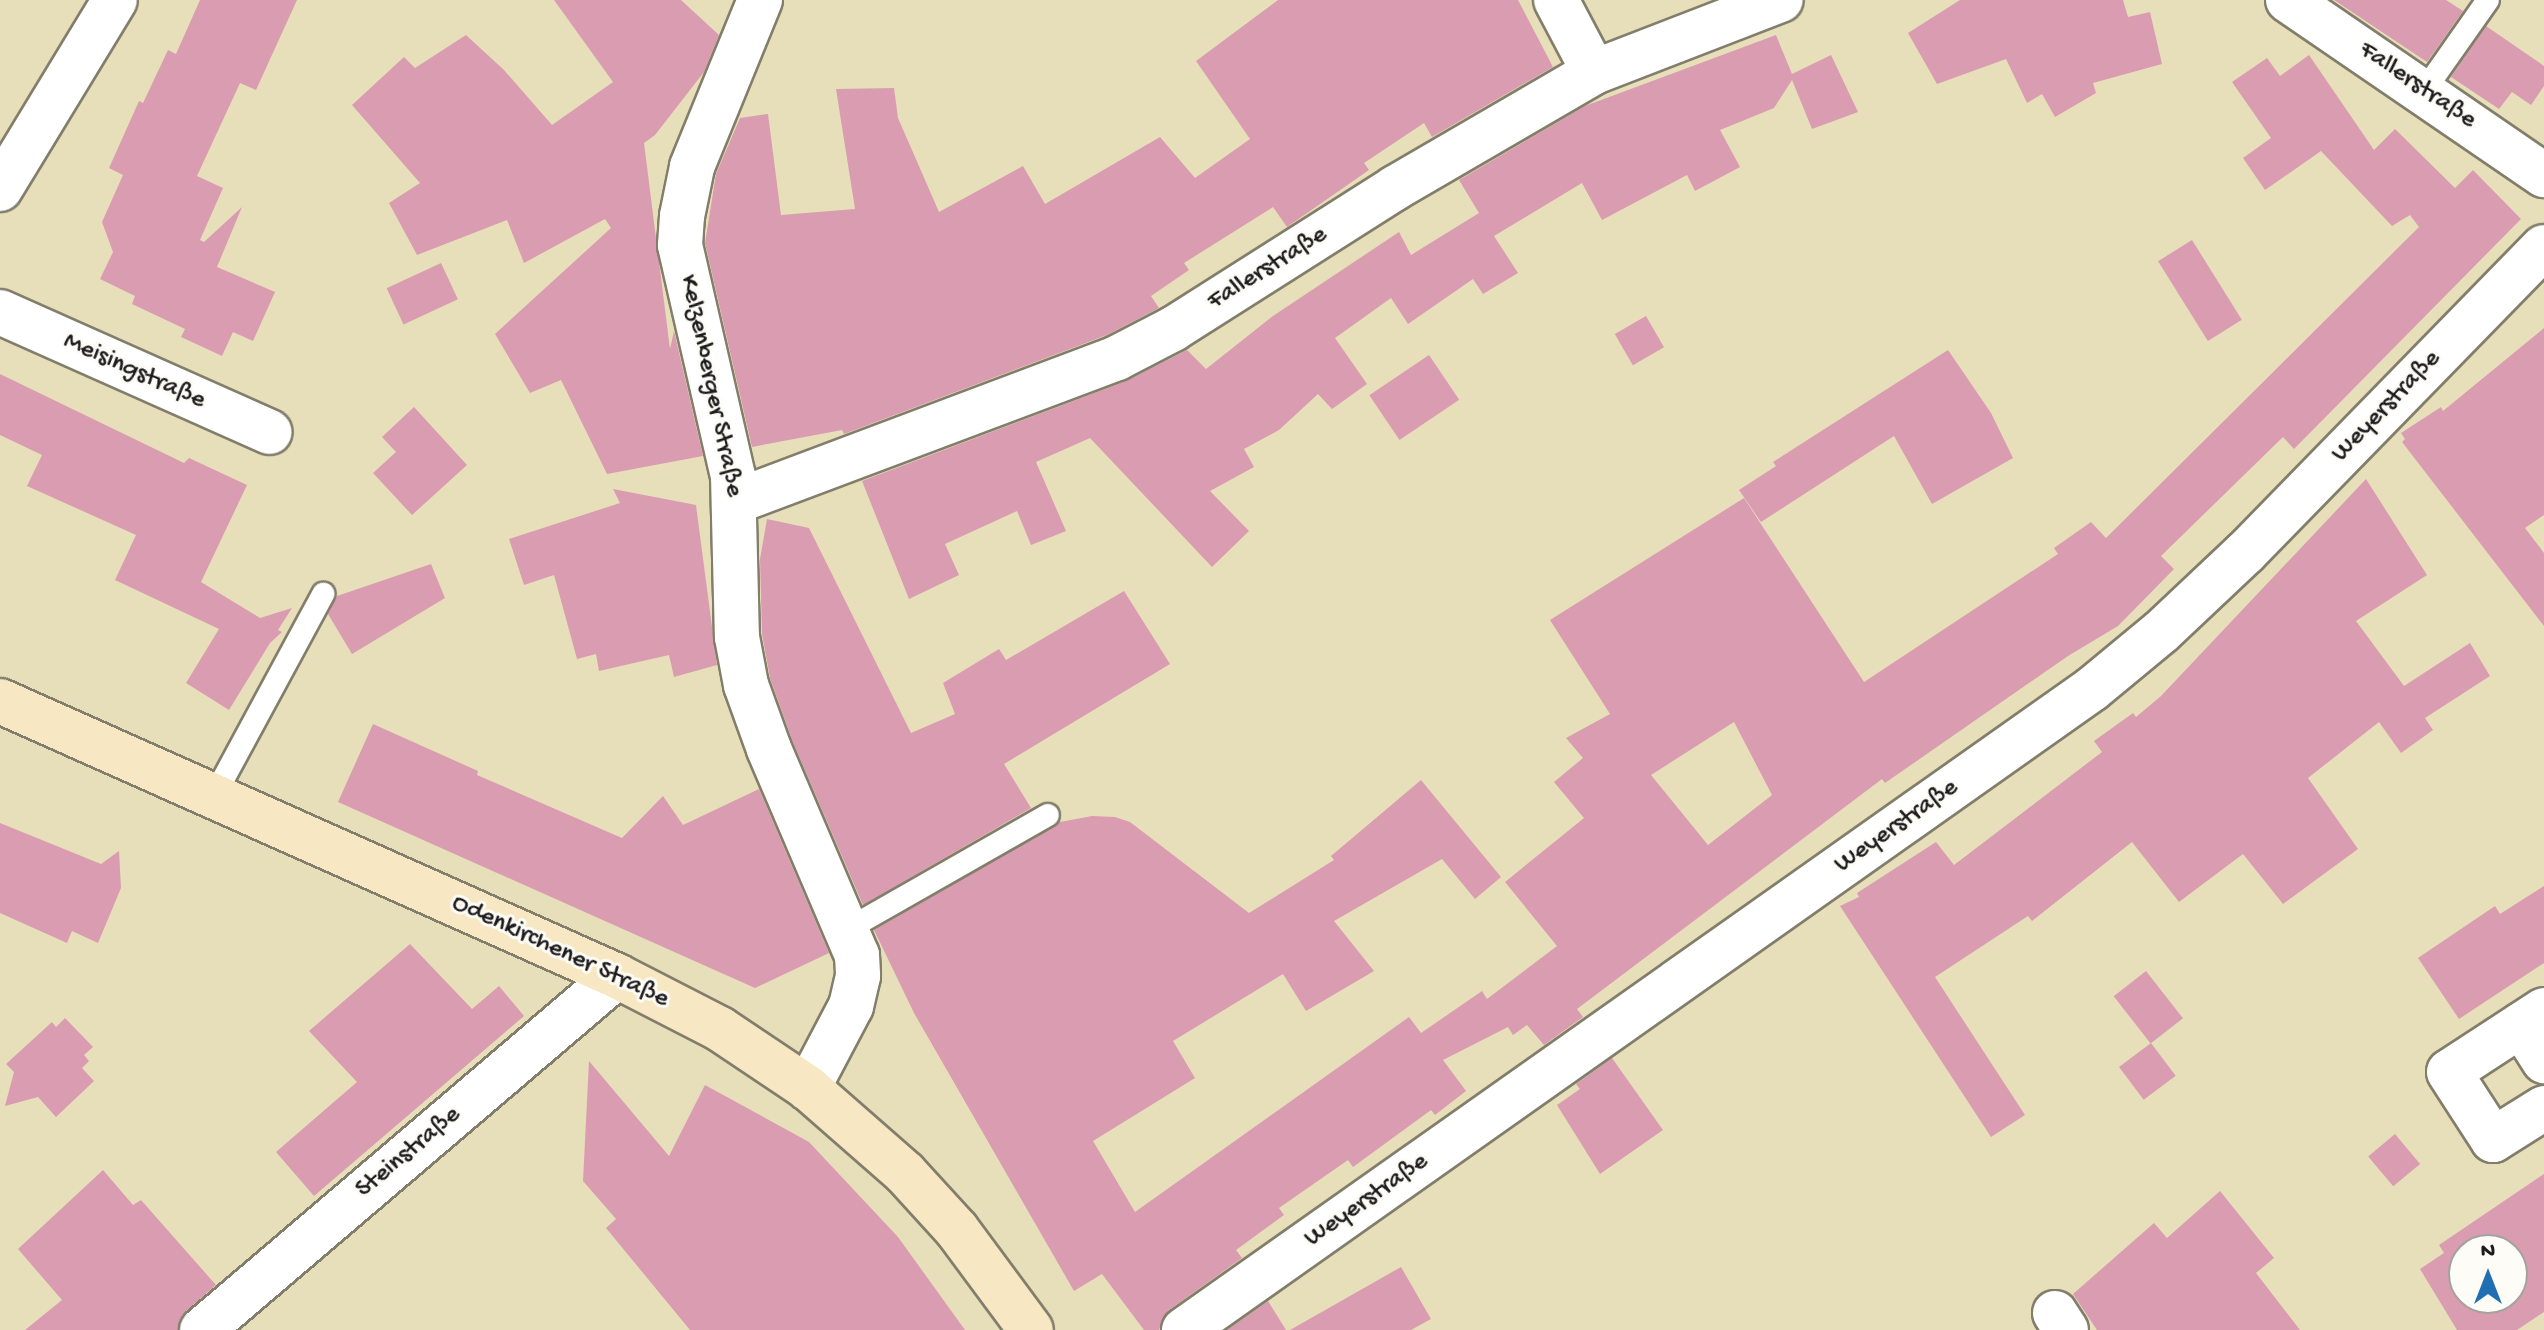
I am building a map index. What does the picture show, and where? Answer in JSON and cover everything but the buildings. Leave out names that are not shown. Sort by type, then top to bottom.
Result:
[{"type":"main road","name":"Odenkirchener Straße","points":[[0,701],[617,976],[720,1029],[808,1088],[905,1173],[966,1241],[1031,1330]]},
{"type":"street","points":[[0,189],[115,0]]},
{"type":"street","name":"Kelzenberger Straße","points":[[760,0],[692,167],[682,216],[680,245],[737,501],[737,637],[746,685],[775,763],[857,955],[855,994],[808,1088]]},
{"type":"street","points":[[1556,0],[1594,72]]},
{"type":"street","name":"Fallerstraße","points":[[737,501],[1117,358],[1173,329],[1395,188],[1594,72],[1781,0]]},
{"type":"street","name":"Fallerstraße","points":[[2288,0],[2544,175]]},
{"type":"street","name":"Weyerstraße","points":[[1184,1330],[2092,689],[2161,632],[2246,552],[2544,247]]},
{"type":"street","name":"Meisingstraße","points":[[0,312],[269,432]]},
{"type":"street","name":"Steinstraße","points":[[202,1330],[617,976]]},
{"type":"street","points":[[2544,1061],[2532,1017],[2449,1072],[2493,1140],[2544,1108]]},
{"type":"lane","points":[[2424,91],[2488,0]]},
{"type":"lane","points":[[214,796],[323,594]]},
{"type":"lane","points":[[848,929],[1048,815]]}]
